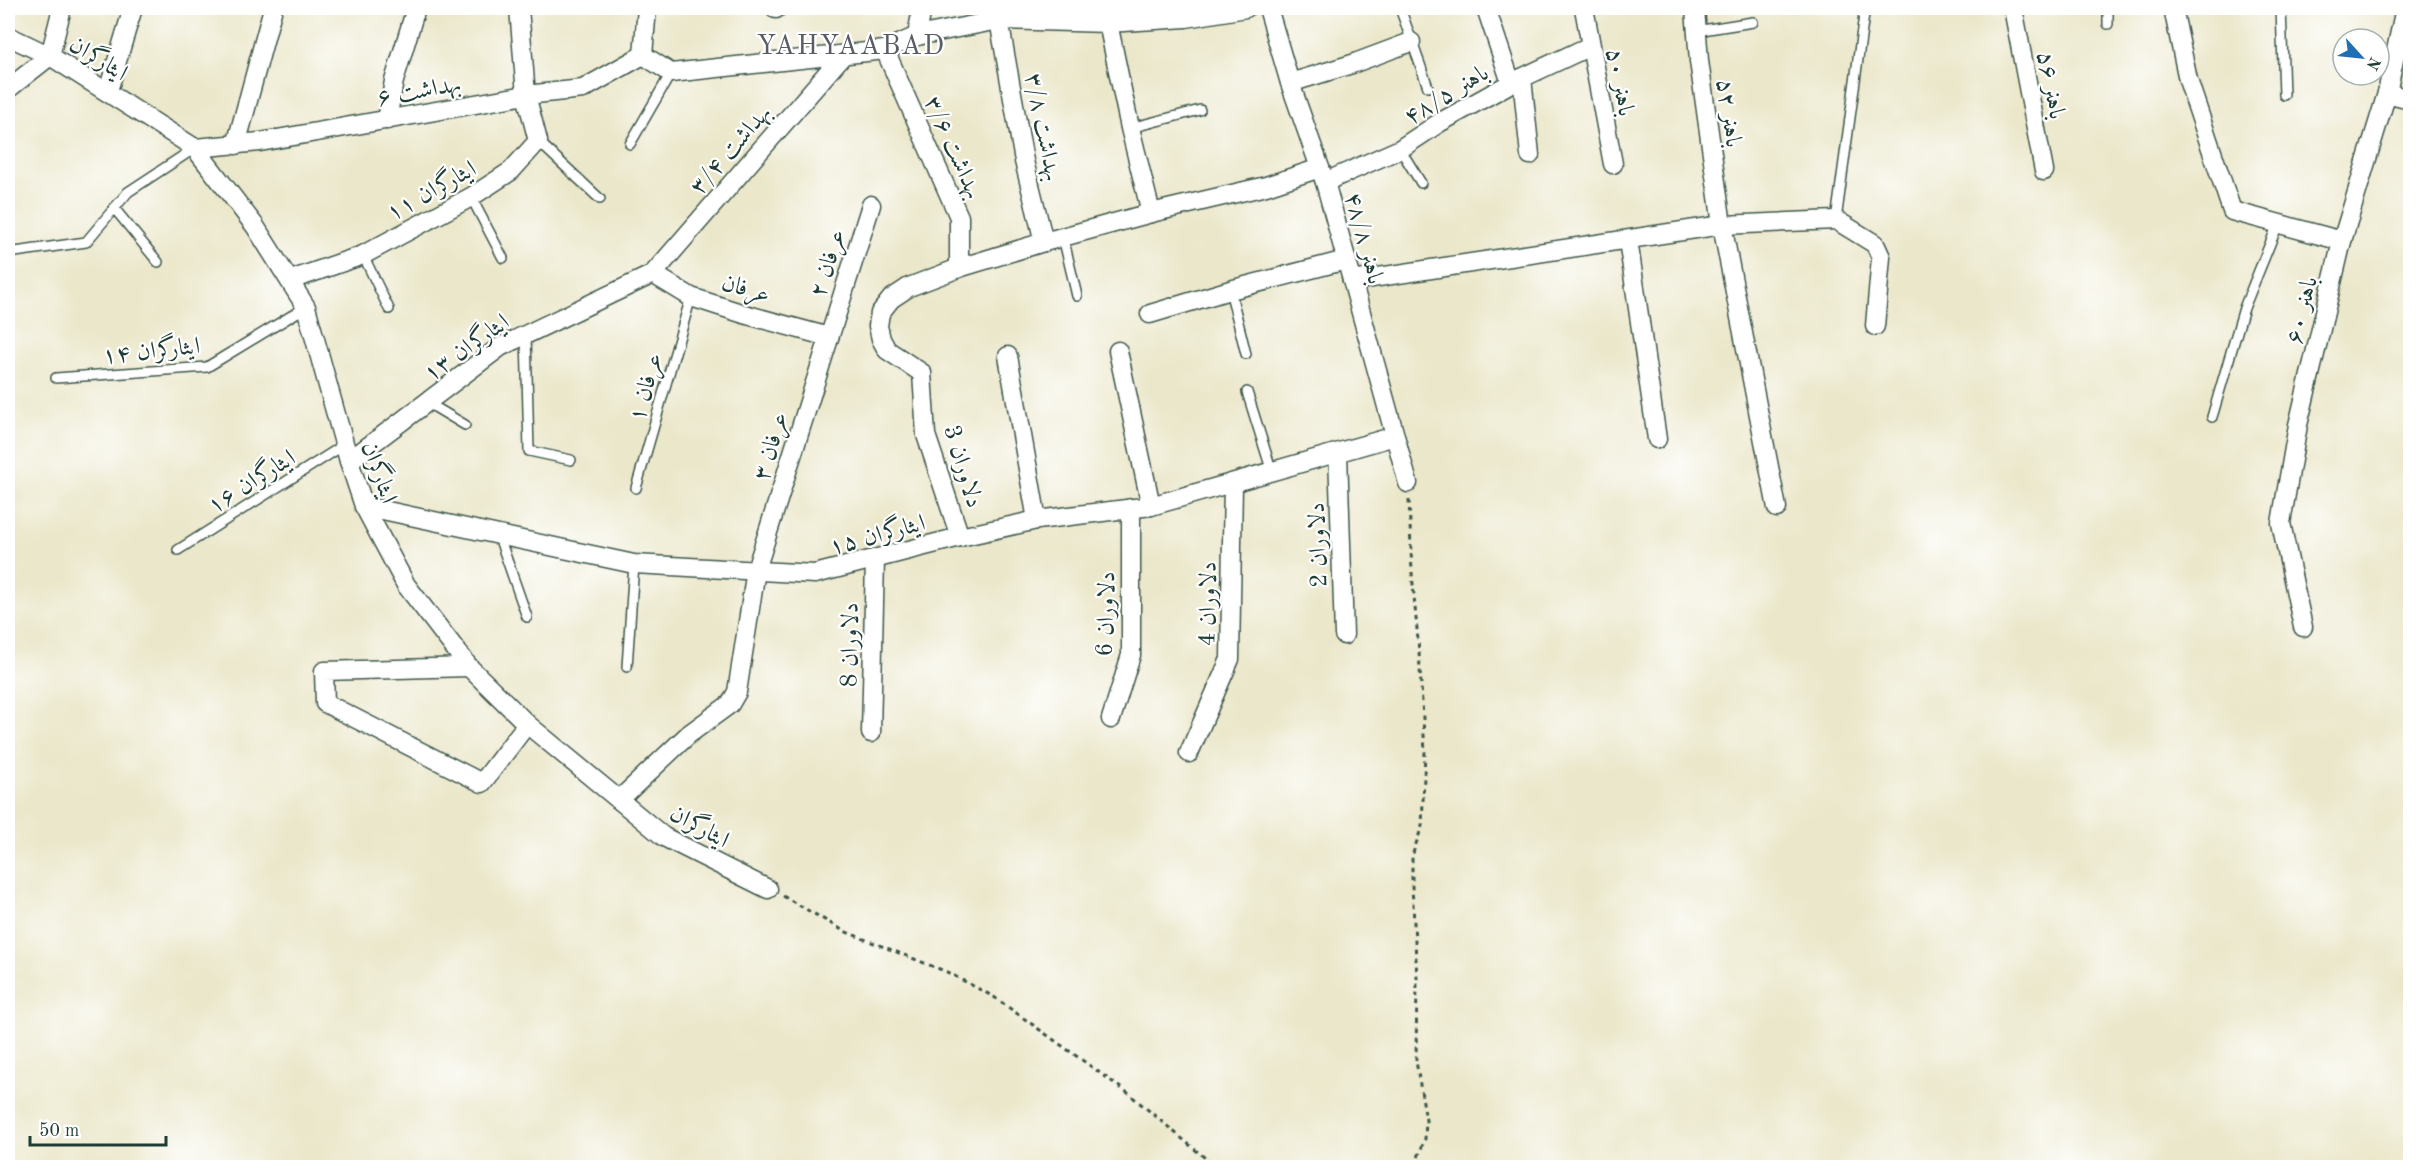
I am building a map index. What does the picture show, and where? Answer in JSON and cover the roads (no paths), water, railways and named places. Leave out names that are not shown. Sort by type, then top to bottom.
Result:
[{"type":"street","points":[[8,89],[50,56],[62,8]]},
{"type":"street","points":[[108,91],[134,8]]},
{"type":"street","points":[[236,145],[273,8]]},
{"type":"street","points":[[387,120],[394,81],[416,8]]},
{"type":"street","points":[[519,8],[526,94],[538,141]]},
{"type":"street","points":[[647,8],[643,56],[671,73],[885,50],[917,36],[999,20],[1108,23],[1246,8]]},
{"type":"street","points":[[917,36],[922,8]]},
{"type":"street","name":"باهنر ۴۸/۸","points":[[1268,8],[1290,83],[1323,175],[1408,483]]},
{"type":"street","points":[[1486,8],[1516,80],[1530,155]]},
{"type":"street","name":"باهنر ۵۰","points":[[1584,8],[1612,164]]},
{"type":"street","name":"باهنر ۵۲","points":[[1695,8],[1696,31],[1722,225],[1777,508]]},
{"type":"street","name":"باهنر ۵۶","points":[[2013,8],[2044,171]]},
{"type":"street","points":[[2173,8],[2188,80],[2232,211],[2342,241]]},
{"type":"street","name":"باهنر ۶۰","points":[[2303,627],[2281,523],[2298,425],[2342,241],[2387,93],[2405,8]]},
{"type":"street","name":"بهداشت ۳/۸","points":[[999,20],[1024,161],[1044,242]]},
{"type":"street","points":[[1108,23],[1151,213]]},
{"type":"street","name":"ایثارگران","points":[[8,36],[50,56],[195,148],[255,226],[306,307],[364,506],[406,585],[470,668],[527,724],[664,837],[768,889]]},
{"type":"street","points":[[1290,83],[1352,64],[1411,42]]},
{"type":"street","name":"باهنر ۴۸/۵","points":[[922,373],[887,350],[878,326],[880,313],[891,299],[909,287],[960,268],[1044,242],[1151,213],[1323,175],[1400,149],[1439,123],[1516,80],[1590,46]]},
{"type":"street","name":"بهداشت ۳/۶","points":[[885,50],[959,217],[960,268]]},
{"type":"street","name":"بهداشت ۳/۴","points":[[653,274],[843,55]]},
{"type":"street","name":"بهداشت ۶","points":[[195,148],[236,145],[526,94],[583,89],[643,56]]},
{"type":"street","points":[[2387,93],[2410,99]]},
{"type":"street","name":"ایثارگران ۱۱","points":[[291,280],[363,255],[471,197],[511,171],[538,141]]},
{"type":"street","name":"عرفان ۲","points":[[829,337],[871,205]]},
{"type":"street","points":[[1352,281],[1722,225],[1836,220],[1875,244],[1881,256],[1875,326]]},
{"type":"street","points":[[1628,240],[1657,439]]},
{"type":"street","points":[[1150,314],[1230,290],[1346,260]]},
{"type":"street","name":"عرفان","points":[[653,274],[691,297],[829,337]]},
{"type":"street","name":"ایثارگران ۱۳","points":[[347,453],[428,403],[500,347],[653,274]]},
{"type":"street","name":"عرفان ۳","points":[[619,800],[689,734],[730,704],[737,692],[756,570],[829,337]]},
{"type":"street","points":[[1118,351],[1151,506]]},
{"type":"street","points":[[1008,356],[1037,520]]},
{"type":"street","name":"دلاوران 3","points":[[922,373],[926,435],[960,537]]},
{"type":"street","name":"ایثارگران ۱۵","points":[[364,506],[634,564],[815,574],[1037,520],[1151,506],[1395,436]]},
{"type":"street","name":"دلاوران 2","points":[[1338,453],[1344,635]]},
{"type":"street","name":"دلاوران 4","points":[[1190,753],[1230,659],[1233,484]]},
{"type":"street","name":"دلاوران 6","points":[[1111,719],[1131,655],[1131,508]]},
{"type":"street","name":"دلاوران 8","points":[[871,733],[875,559]]},
{"type":"street","points":[[470,668],[324,671],[325,703],[482,783],[527,724]]},
{"type":"lane","points":[[1400,8],[1428,87]]},
{"type":"lane","points":[[2108,8],[2108,24]]},
{"type":"lane","points":[[2281,8],[2284,95]]},
{"type":"lane","points":[[1836,220],[1864,15]]},
{"type":"lane","points":[[1696,31],[1753,21]]},
{"type":"lane","points":[[630,144],[671,73]]},
{"type":"lane","points":[[1130,128],[1200,110]]},
{"type":"lane","points":[[538,141],[600,199]]},
{"type":"lane","points":[[8,253],[86,242],[128,192],[195,148]]},
{"type":"lane","points":[[1400,149],[1421,183]]},
{"type":"lane","points":[[471,197],[503,258]]},
{"type":"lane","points":[[114,208],[158,262]]},
{"type":"lane","points":[[2212,417],[2244,308],[2278,224]]},
{"type":"lane","points":[[1063,237],[1077,296]]},
{"type":"lane","points":[[363,255],[389,309]]},
{"type":"lane","points":[[1230,290],[1246,354]]},
{"type":"lane","name":"عرفان ۱","points":[[636,488],[691,297]]},
{"type":"lane","name":"ایثارگران ۱۴","points":[[56,378],[207,367],[306,307]]},
{"type":"lane","points":[[526,333],[529,451],[571,460]]},
{"type":"lane","points":[[1247,392],[1272,472]]},
{"type":"lane","points":[[428,403],[465,425]]},
{"type":"lane","name":"ایثارگران ۱۶","points":[[178,550],[347,453]]},
{"type":"lane","points":[[498,533],[527,616]]},
{"type":"lane","points":[[627,667],[634,564]]},
{"type":"district","name":"YAHYAABAD","points":[[851,45]]}]
